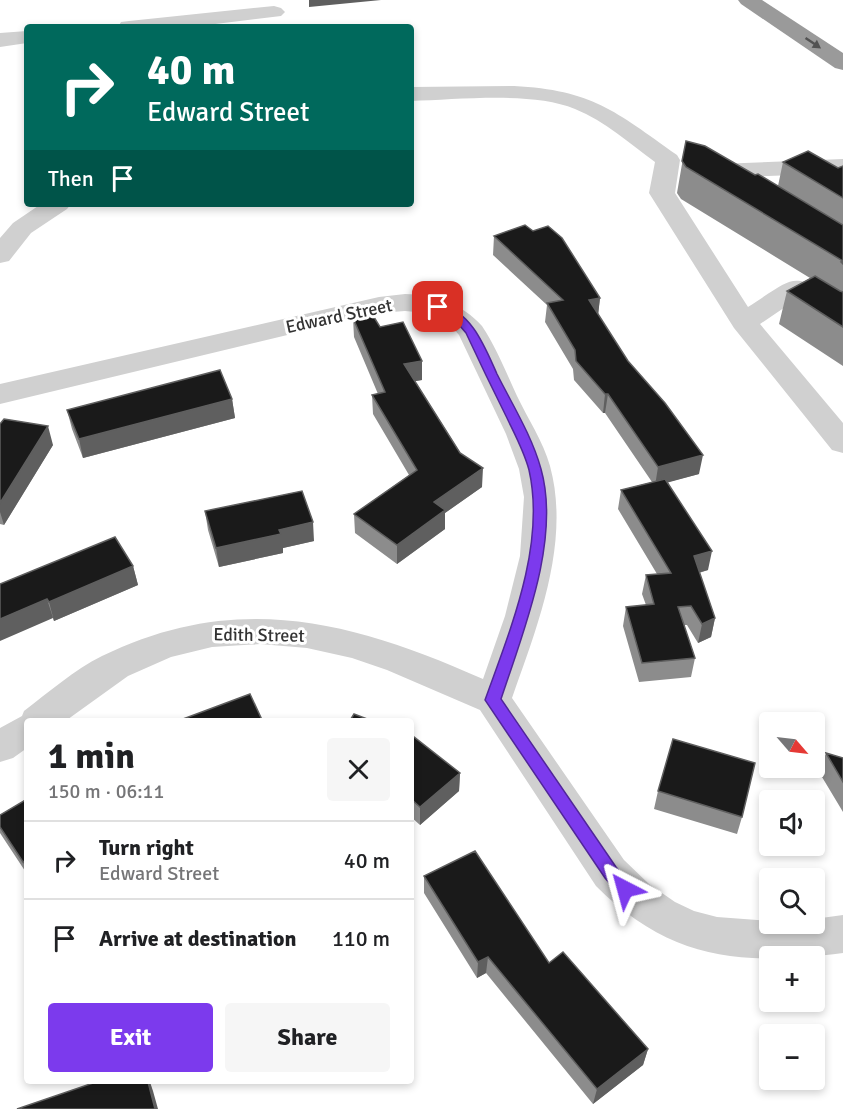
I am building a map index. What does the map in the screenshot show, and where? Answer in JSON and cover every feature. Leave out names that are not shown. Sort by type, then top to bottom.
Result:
[{"type":"highway","points":[[748,0],[843,63]]},
{"type":"highway","points":[[771,0],[843,39]]},
{"type":"street","points":[[143,24],[214,9],[274,13]]},
{"type":"street","points":[[0,40],[24,38]]},
{"type":"street","points":[[414,94],[524,94],[572,101],[600,114],[668,160],[718,171],[843,166]]},
{"type":"street","points":[[668,160],[662,193],[744,322],[843,443]]},
{"type":"street","points":[[802,168],[843,192]]},
{"type":"street","points":[[718,171],[757,195]]},
{"type":"street","points":[[0,255],[22,228],[54,207]]},
{"type":"street","points":[[744,322],[797,287],[843,316]]},
{"type":"street","name":"Edward Street","points":[[0,394],[380,305],[417,302],[448,310],[465,323],[471,332],[524,442],[535,468],[539,490],[539,533],[525,606],[493,700]]},
{"type":"street","name":"Edith Street","points":[[42,718],[96,678],[134,657],[189,638],[240,631],[298,633],[361,646],[411,663],[493,700]]},
{"type":"street","points":[[493,700],[610,873],[645,906],[696,932],[725,939],[757,942],[794,941],[843,934]]},
{"type":"street","points":[[0,747],[24,731]]},
{"type":"building","points":[[686,141],[705,146],[755,175],[758,174],[843,225],[843,261],[686,167],[682,161]]},
{"type":"building","points":[[808,151],[838,168],[843,166],[843,198],[783,162]]},
{"type":"building","points":[[525,225],[533,231],[548,226],[562,238],[600,298],[589,300],[628,361],[665,403],[703,455],[658,467],[608,394],[605,394],[576,361],[575,350],[547,303],[563,300],[494,236]]},
{"type":"building","points":[[815,276],[843,292],[843,327],[787,291]]},
{"type":"building","points":[[369,309],[380,327],[403,322],[422,361],[404,364],[460,453],[483,468],[434,502],[445,510],[397,545],[354,514],[417,470],[372,395],[385,392],[353,318]]},
{"type":"building","points":[[220,370],[232,399],[79,439],[67,410]]},
{"type":"building","points":[[4,419],[48,426],[0,503],[0,424]]},
{"type":"building","points":[[665,479],[712,551],[694,556],[715,618],[702,624],[691,606],[678,607],[695,658],[642,663],[626,607],[654,604],[646,575],[671,573],[621,490]]},
{"type":"building","points":[[302,491],[313,522],[279,530],[281,534],[216,548],[205,511]]},
{"type":"building","points":[[115,537],[133,566],[49,602],[47,599],[0,619],[0,584]]},
{"type":"building","points":[[250,694],[261,718],[186,718]]},
{"type":"building","points":[[354,714],[364,718],[352,718]]},
{"type":"building","points":[[414,737],[460,773],[420,807],[414,802]]},
{"type":"building","points":[[673,739],[755,763],[742,817],[658,791]]},
{"type":"building","points":[[826,753],[843,758],[843,782]]},
{"type":"building","points":[[24,801],[23,862],[0,827],[0,815]]},
{"type":"building","points":[[475,851],[549,963],[563,952],[648,1049],[597,1089],[488,957],[478,962],[424,876]]},
{"type":"building","points":[[90,1084],[149,1084],[155,1109],[17,1109]]},
{"type":"route","points":[[438,307],[458,316],[471,332],[524,442],[535,468],[539,490],[539,533],[525,606],[493,700],[610,873],[625,889]]}]
